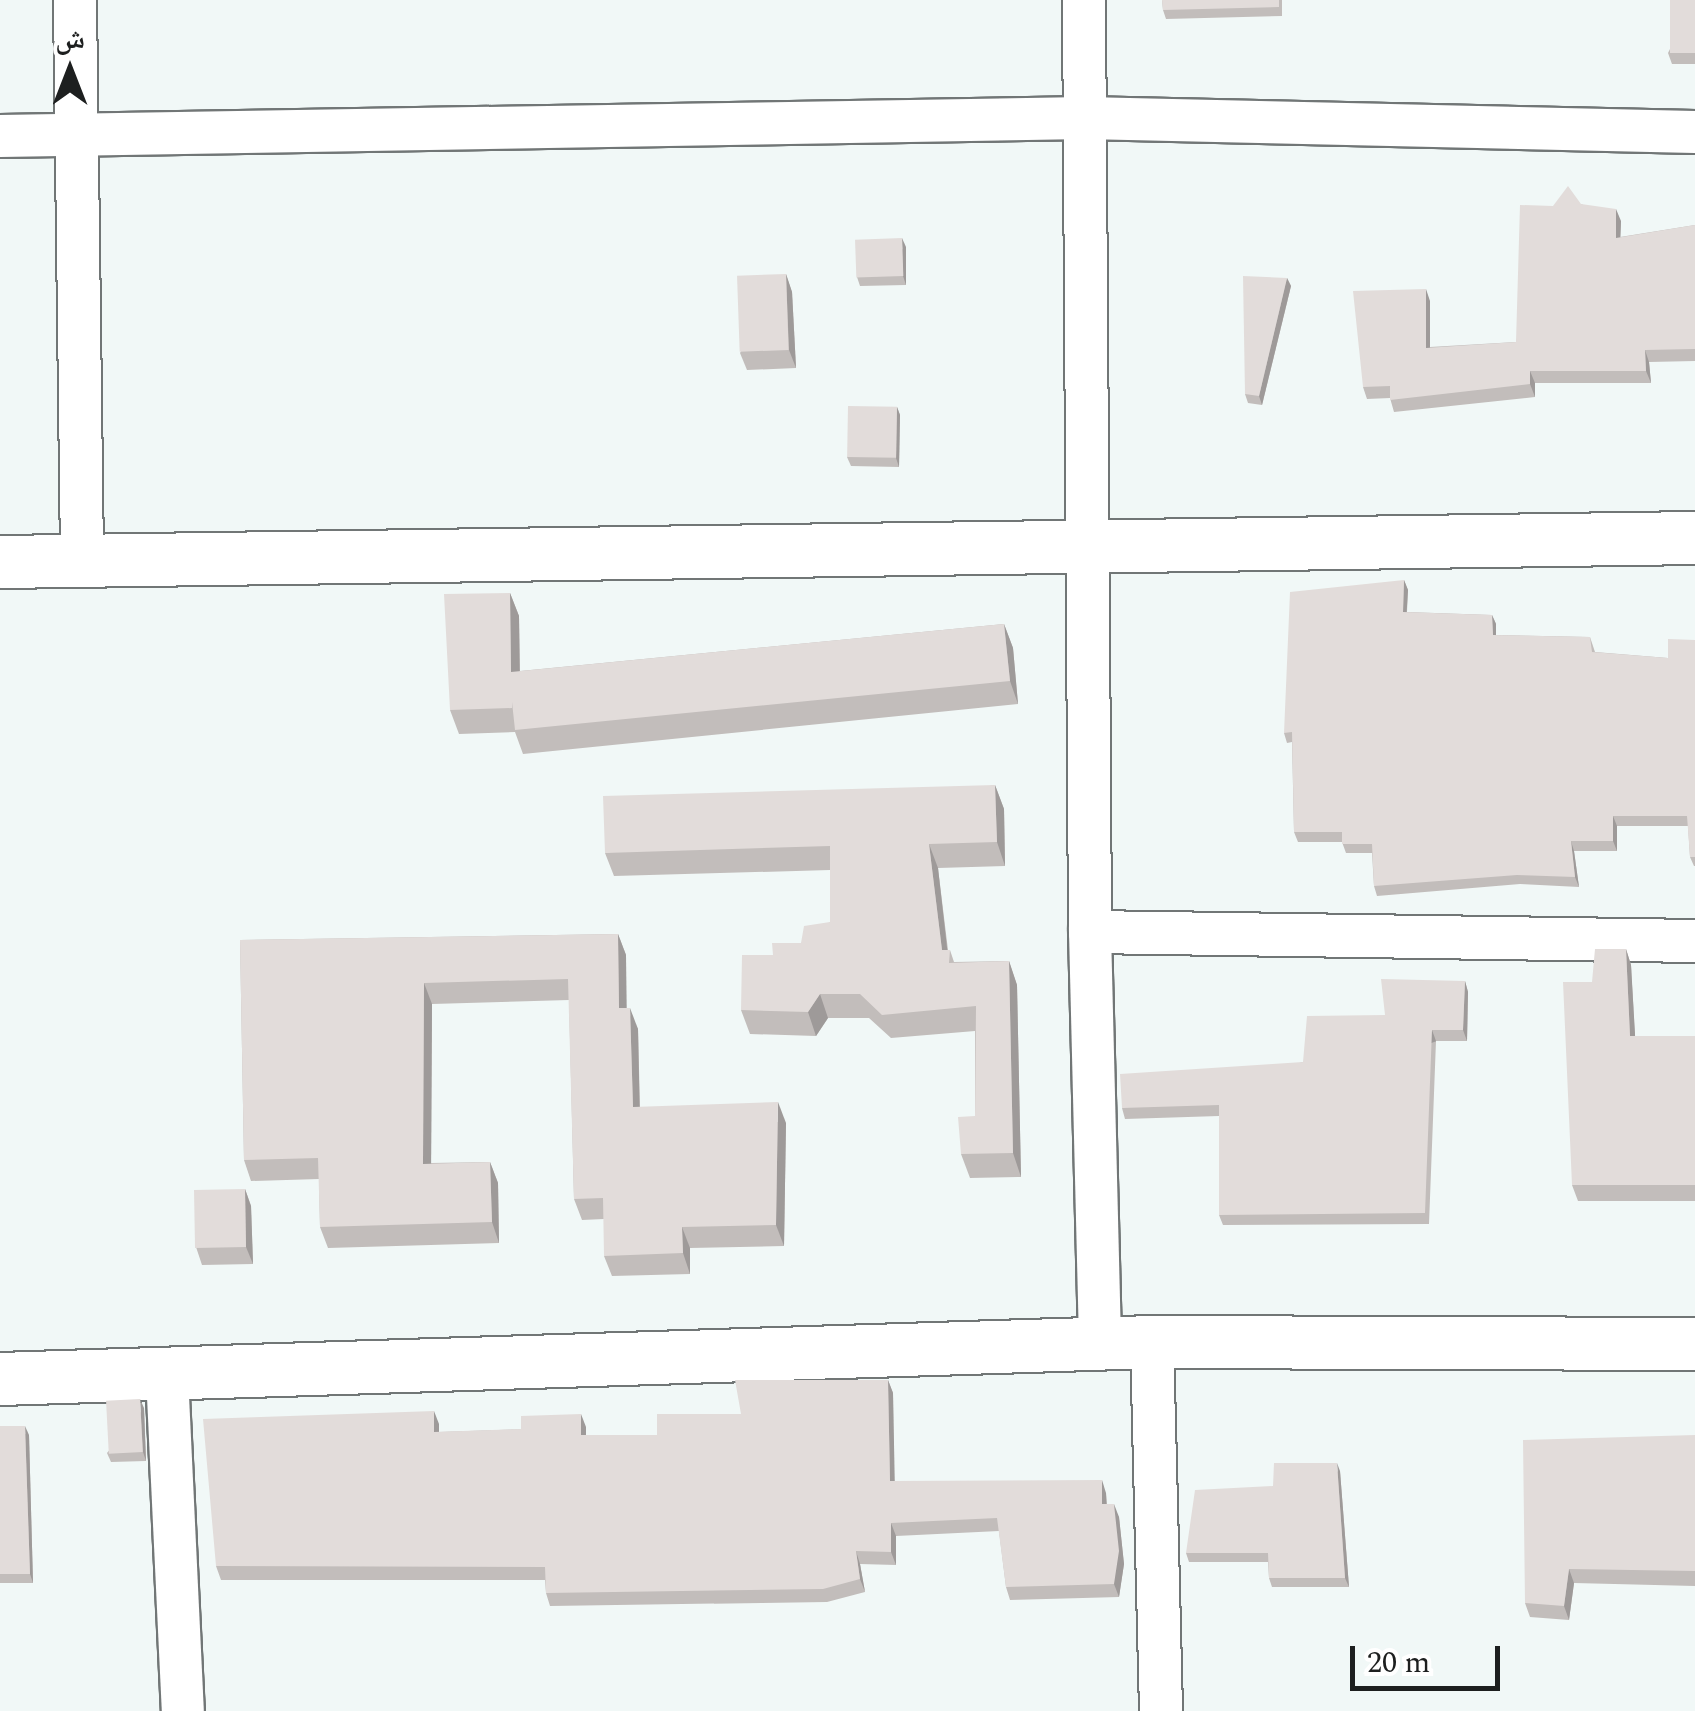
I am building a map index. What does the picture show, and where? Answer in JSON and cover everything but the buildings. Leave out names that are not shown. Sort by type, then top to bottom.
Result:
[{"type":"street","points":[[75,0],[82,560]]},
{"type":"street","points":[[1084,0],[1090,932],[1100,1346]]},
{"type":"street","points":[[0,136],[1084,118],[1695,132]]},
{"type":"street","points":[[0,562],[1090,550],[1695,538]]},
{"type":"street","points":[[1090,932],[1695,941]]},
{"type":"street","points":[[1152,1342],[1161,1711]]},
{"type":"street","points":[[0,1379],[1152,1342],[1695,1344]]},
{"type":"street","points":[[167,1375],[184,1711]]}]
